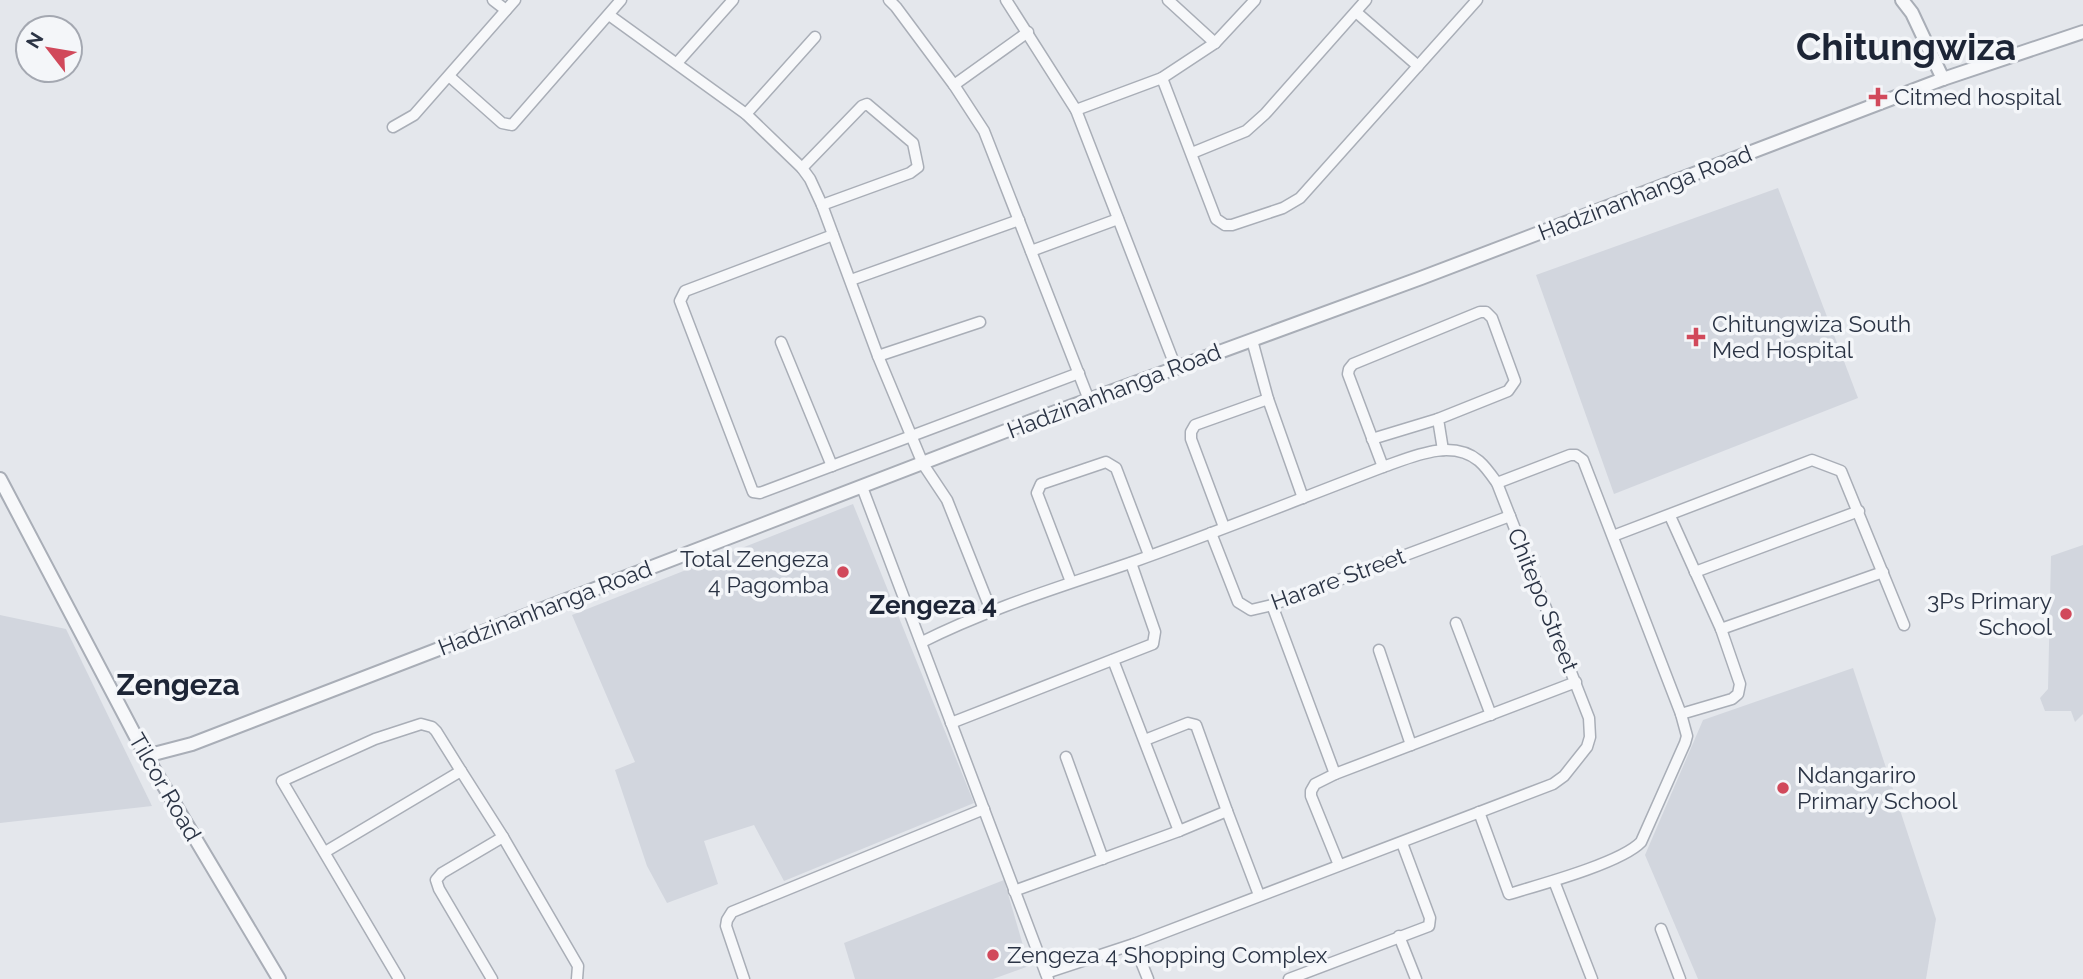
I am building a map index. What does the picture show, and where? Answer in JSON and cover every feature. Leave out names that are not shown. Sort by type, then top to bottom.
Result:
[{"type":"street","points":[[494,0],[506,10]]},
{"type":"street","points":[[393,127],[414,115],[515,0]]},
{"type":"street","points":[[449,76],[502,123],[512,125],[621,0]]},
{"type":"street","points":[[677,63],[733,0]]},
{"type":"street","points":[[889,0],[954,85],[984,131],[1089,400]]},
{"type":"street","points":[[1006,0],[1076,110],[1176,368]]},
{"type":"street","points":[[1168,0],[1215,43]]},
{"type":"street","points":[[1076,110],[1162,78],[1215,43],[1255,0]]},
{"type":"street","points":[[1192,153],[1246,131],[1265,114],[1366,0]]},
{"type":"street","points":[[1162,78],[1216,219],[1220,223],[1231,225],[1283,208],[1311,187],[1477,0]]},
{"type":"street","points":[[1902,0],[1912,13],[1943,79]]},
{"type":"street","points":[[1356,12],[1418,66]]},
{"type":"street","points":[[609,15],[746,114],[802,168],[822,205],[911,436],[923,464],[947,500],[992,613]]},
{"type":"street","points":[[954,85],[1028,32]]},
{"type":"street","name":"Hadzinanhanga Road","points":[[146,756],[192,744],[1089,400],[1422,278],[1943,79],[2083,32]]},
{"type":"street","points":[[746,114],[815,37]]},
{"type":"street","points":[[802,168],[867,104],[913,143],[918,167],[910,173],[822,205]]},
{"type":"street","points":[[851,280],[1019,219]]},
{"type":"street","points":[[1031,251],[1118,219]]},
{"type":"street","points":[[833,235],[685,291],[680,301],[753,492],[761,493],[1079,373]]},
{"type":"street","points":[[1372,439],[1438,419],[1508,391],[1513,386],[1515,378],[1492,318],[1486,312],[1480,312],[1350,366],[1348,374],[1372,439],[1383,467]]},
{"type":"street","points":[[878,356],[980,322]]},
{"type":"street","points":[[1252,340],[1268,399],[1303,498]]},
{"type":"street","points":[[781,342],[832,466]]},
{"type":"street","points":[[1224,527],[1191,439],[1192,429],[1195,425],[1268,399]]},
{"type":"street","points":[[1438,419],[1443,450]]},
{"type":"street","name":"Chitepo Street","points":[[922,642],[1071,582],[1211,533],[1383,467],[1423,453],[1443,450],[1470,455],[1480,461],[1497,483],[1576,682],[1591,727],[1589,743],[1564,776],[1545,789],[1047,976]]},
{"type":"street","points":[[1479,812],[1509,894],[1555,881],[1626,853],[1640,842],[1687,736],[1586,465],[1576,455],[1497,483]]},
{"type":"street","points":[[1613,536],[1812,460],[1841,471],[1904,625]]},
{"type":"street","points":[[1071,582],[1037,493],[1041,484],[1106,462],[1116,468],[1149,555]]},
{"type":"street","name":"Tilcor Road","points":[[0,479],[146,756],[279,979]]},
{"type":"street","points":[[862,487],[1047,976]]},
{"type":"street","points":[[1695,572],[1859,511]]},
{"type":"street","name":"Harare Street","points":[[1211,533],[1238,603],[1251,610],[1272,605],[1510,516]]},
{"type":"street","points":[[1670,516],[1721,629],[1740,684],[1738,694],[1732,699],[1681,714]]},
{"type":"street","points":[[951,723],[1151,646],[1156,638],[1131,562]]},
{"type":"street","points":[[1721,629],[1883,572]]},
{"type":"street","points":[[1272,605],[1335,774]]},
{"type":"street","points":[[1456,623],[1491,715]]},
{"type":"street","points":[[1379,650],[1411,746]]},
{"type":"street","points":[[1114,660],[1180,831]]},
{"type":"street","points":[[1339,865],[1311,791],[1315,784],[1576,682]]},
{"type":"street","points":[[1145,740],[1188,723],[1196,725],[1259,895]]},
{"type":"street","points":[[399,979],[282,781],[375,739],[421,724],[436,731],[503,837],[578,966],[577,979]]},
{"type":"street","points":[[1066,757],[1103,859]]},
{"type":"street","points":[[325,852],[461,771]]},
{"type":"street","points":[[744,979],[726,926],[732,912],[984,809]]},
{"type":"street","points":[[1014,891],[1180,831],[1227,811]]},
{"type":"street","points":[[492,979],[436,880],[442,873],[503,837]]},
{"type":"street","points":[[1289,979],[1429,926],[1430,918],[1402,843]]},
{"type":"street","points":[[1555,881],[1592,979]]},
{"type":"street","points":[[1661,929],[1680,979]]},
{"type":"street","points":[[1399,936],[1416,979]]},
{"type":"street","points":[[1133,944],[1148,979]]},
{"type":"shaded area","name":"Chitungwiza South Med Hospital","points":[[1778,188],[1858,398],[1614,494],[1536,275]]},
{"type":"shaded area","points":[[853,504],[974,803],[784,881],[754,825],[704,841],[718,884],[667,903],[647,866],[615,770],[635,762],[572,615]]},
{"type":"shaded area","name":"3Ps Primary School","points":[[2083,545],[2083,714],[2075,722],[2071,711],[2045,711],[2040,698],[2048,689],[2051,556]]},
{"type":"shaded area","points":[[0,615],[66,629],[152,806],[0,823]]},
{"type":"shaded area","name":"Ndangariro Primary School","points":[[1853,668],[1936,919],[1926,979],[1698,979],[1645,855],[1703,720]]},
{"type":"shaded area","points":[[1004,880],[1029,966],[993,979],[855,979],[844,943]]},
{"type":"place","name":"Citmed hospital","points":[[1878,97]]},
{"type":"place","name":"Chitungwiza South Med Hospital","points":[[1696,337]]},
{"type":"place","name":"Total Zengeza 4 Pagomba","points":[[843,572]]},
{"type":"place","name":"3Ps Primary School","points":[[2066,614]]},
{"type":"place","name":"Ndangariro Primary School","points":[[1783,788]]},
{"type":"place","name":"Zengeza 4 Shopping Complex","points":[[993,955]]},
{"type":"district","name":"Chitungwiza","points":[[1906,47]]},
{"type":"district","name":"Zengeza 4","points":[[933,605]]},
{"type":"district","name":"Zengeza","points":[[178,685]]}]
